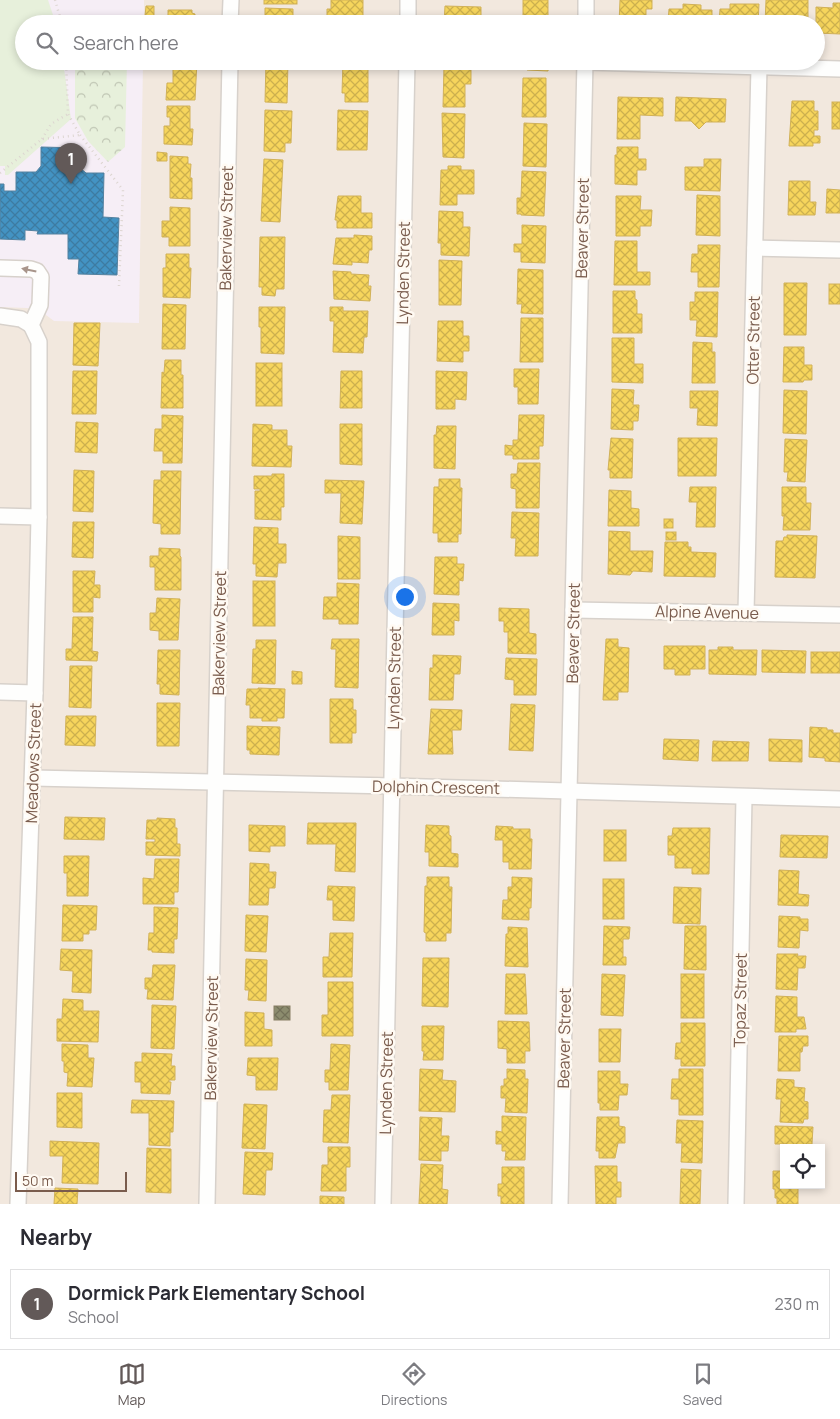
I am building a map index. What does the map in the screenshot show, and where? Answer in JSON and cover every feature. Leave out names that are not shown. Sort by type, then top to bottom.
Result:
[{"type":"street","points":[[230,15],[231,0]]},
{"type":"street","points":[[408,0],[408,15]]},
{"type":"street","points":[[586,0],[586,15]]},
{"type":"street","points":[[825,69],[840,69]]},
{"type":"street","name":"Bakerview Street","points":[[207,1204],[230,70]]},
{"type":"street","name":"Lynden Street","points":[[383,1204],[407,70]]},
{"type":"street","name":"Beaver Street","points":[[560,1204],[585,70]]},
{"type":"street","name":"Otter Street","points":[[746,612],[759,70]]},
{"type":"street","points":[[755,248],[840,250]]},
{"type":"street","points":[[0,268],[31,269],[37,271],[41,277],[40,305],[31,325],[21,319],[0,316]]},
{"type":"street","name":"Meadows Street","points":[[18,1204],[33,778],[39,517],[39,342],[31,325]]},
{"type":"street","points":[[0,516],[39,517]]},
{"type":"street","name":"Alpine Avenue","points":[[573,610],[840,615]]},
{"type":"street","points":[[0,692],[35,693]]},
{"type":"street","name":"Dolphin Crescent","points":[[33,778],[569,790],[840,799]]},
{"type":"street","name":"Topaz Street","points":[[736,1204],[744,797]]},
{"type":"path","points":[[55,0],[59,15]]},
{"type":"path","points":[[66,70],[68,114],[80,135],[123,190],[119,286]]},
{"type":"path","points":[[0,173],[42,139],[51,124],[68,114]]},
{"type":"path","points":[[42,139],[80,135]]},
{"type":"shaded area","points":[[0,0],[840,0],[840,1204],[0,1204]]},
{"type":"shaded area","points":[[0,0],[144,0],[144,15],[15,15],[15,70],[143,70],[139,323],[54,321],[42,312],[27,308],[0,307]]},
{"type":"green space","points":[[0,0],[48,0],[53,15],[15,15],[15,70],[64,70],[71,119],[8,175],[5,175],[5,166],[0,166]]},
{"type":"green space","points":[[75,70],[127,70],[125,147],[108,162],[88,141],[75,118]]},
{"type":"building: Homes","points":[[264,0],[297,0],[297,4],[264,4]]},
{"type":"building: Homes","points":[[331,0],[363,0],[363,15],[327,15],[327,9],[331,9]]},
{"type":"building: Homes","points":[[523,0],[548,0],[548,15],[523,15]]},
{"type":"building: Homes","points":[[620,0],[652,0],[652,9],[646,9],[646,15],[619,15]]},
{"type":"building: Homes","points":[[766,0],[808,0],[808,15],[765,15]]},
{"type":"building: Homes","points":[[833,3],[840,3],[840,34],[825,33],[825,15],[816,15],[816,7],[833,8]]},
{"type":"building: Homes","points":[[683,4],[701,5],[701,10],[712,10],[712,15],[669,15],[669,9],[683,9]]},
{"type":"building: Homes","points":[[730,4],[759,4],[758,15],[720,15],[720,9],[730,9]]},
{"type":"building: Homes","points":[[146,6],[154,6],[154,15],[145,15]]},
{"type":"building: Homes","points":[[445,6],[481,7],[481,15],[444,15]]},
{"type":"building: Homes","points":[[265,8],[293,9],[293,15],[265,15]]},
{"type":"building: Homes","points":[[168,10],[192,10],[192,13],[195,14],[195,15],[168,15]]},
{"type":"building: Homes","points":[[173,70],[197,70],[195,100],[166,100],[167,83],[173,83]]},
{"type":"building: Homes","points":[[266,70],[288,70],[287,103],[265,102]]},
{"type":"building: Homes","points":[[343,70],[368,70],[368,102],[345,102],[345,93],[342,93]]},
{"type":"building: Homes","points":[[444,70],[471,70],[471,84],[465,84],[465,107],[443,107]]},
{"type":"building: Homes","points":[[523,78],[546,78],[546,117],[522,117]]},
{"type":"building: Homes","points":[[618,97],[663,98],[663,116],[640,115],[640,139],[617,139]]},
{"type":"building: Homes","points":[[676,97],[726,99],[725,122],[706,122],[699,129],[691,121],[675,121]]},
{"type":"building: Homes","points":[[792,101],[814,101],[814,111],[818,111],[818,130],[814,130],[814,136],[820,136],[820,143],[813,143],[813,146],[789,146]]},
{"type":"building: Homes","points":[[832,102],[840,102],[840,129],[832,129]]},
{"type":"building: Homes","points":[[167,106],[190,106],[190,129],[193,129],[192,145],[164,144],[164,126],[170,126],[170,117],[167,117]]},
{"type":"building: Homes","points":[[265,110],[292,111],[291,143],[285,143],[285,152],[264,151]]},
{"type":"building: Homes","points":[[338,110],[368,111],[367,150],[337,150]]},
{"type":"building: Homes","points":[[442,113],[465,114],[464,158],[443,157]]},
{"type":"building: Homes","points":[[524,123],[547,124],[546,167],[523,166]]},
{"type":"building: Homes","points":[[617,147],[638,147],[638,159],[646,159],[646,170],[637,170],[637,185],[615,184],[615,155],[617,155]]},
{"type":"building: Homes","points":[[157,152],[167,153],[167,161],[157,161]]},
{"type":"building: Homes","points":[[170,156],[188,157],[188,164],[191,164],[192,199],[170,198]]},
{"type":"building: Homes","points":[[264,159],[283,160],[280,222],[261,221]]},
{"type":"building: Homes","points":[[704,159],[721,159],[720,191],[685,190],[685,167],[704,167]]},
{"type":"building: Homes","points":[[448,166],[461,166],[461,170],[474,170],[474,194],[457,194],[457,205],[440,205],[441,170],[448,170]]},
{"type":"building: Homes","points":[[522,171],[546,172],[544,216],[517,214],[517,198],[521,198]]},
{"type":"building: Homes","points":[[789,181],[810,181],[810,202],[816,202],[815,215],[788,215]]},
{"type":"building: Homes","points":[[827,189],[840,190],[840,213],[826,213]]},
{"type":"building: Homes","points":[[697,195],[720,196],[720,236],[696,235]]},
{"type":"building: Homes","points":[[338,196],[361,196],[361,213],[372,213],[372,228],[337,228],[337,220],[335,220]]},
{"type":"building: Homes","points":[[616,196],[641,196],[640,210],[652,210],[651,226],[640,226],[640,236],[616,236]]},
{"type":"building: Homes","points":[[170,207],[190,208],[190,246],[169,246],[169,237],[162,237],[162,221],[170,221]]},
{"type":"building: Homes","points":[[439,211],[463,212],[463,227],[470,227],[469,256],[441,255],[441,243],[438,243]]},
{"type":"building: Homes","points":[[522,225],[546,226],[545,263],[521,262],[521,252],[514,252],[514,244],[522,244]]},
{"type":"building: Homes","points":[[354,235],[372,236],[372,250],[369,250],[368,263],[352,262],[352,265],[333,264],[336,238],[354,238]]},
{"type":"building: Homes","points":[[260,237],[285,237],[284,289],[276,289],[275,296],[262,295],[262,287],[259,287]]},
{"type":"building: Homes","points":[[615,241],[637,241],[637,272],[650,272],[650,285],[614,285]]},
{"type":"building: Homes","points":[[698,245],[720,245],[719,287],[698,287],[698,272],[691,272],[692,254],[698,254]]},
{"type":"building: Homes","points":[[166,254],[189,254],[189,268],[191,268],[190,298],[163,297],[163,268],[166,268]]},
{"type":"building: Homes","points":[[439,260],[462,261],[461,305],[439,305]]},
{"type":"building: Homes","points":[[518,269],[543,270],[543,314],[521,313],[522,304],[517,304]]},
{"type":"building: Homes","points":[[333,271],[369,275],[368,286],[371,286],[370,301],[334,299]]},
{"type":"building: Homes","points":[[784,283],[807,283],[806,335],[784,335]]},
{"type":"building: Homes","points":[[829,284],[840,284],[840,304],[829,304]]},
{"type":"building: Homes","points":[[613,291],[635,291],[637,314],[642,314],[642,333],[613,333]]},
{"type":"building: Homes","points":[[695,292],[718,292],[717,337],[696,336],[697,320],[690,320],[690,302],[695,302]]},
{"type":"building: Homes","points":[[163,304],[186,305],[185,349],[162,349]]},
{"type":"building: Homes","points":[[259,307],[285,307],[284,354],[261,353]]},
{"type":"building: Homes","points":[[330,307],[343,307],[343,311],[368,311],[367,337],[364,337],[363,353],[333,352],[334,321],[330,321]]},
{"type":"building: Homes","points":[[521,318],[543,318],[543,362],[520,362]]},
{"type":"building: Homes","points":[[438,321],[463,321],[463,336],[469,336],[469,351],[463,351],[463,362],[437,361]]},
{"type":"building: Homes","points":[[74,323],[100,323],[98,366],[73,365]]},
{"type":"building: Homes","points":[[612,338],[634,338],[634,364],[643,364],[643,383],[612,382]]},
{"type":"building: Homes","points":[[693,342],[712,343],[712,352],[715,352],[715,383],[692,383]]},
{"type":"building: Homes","points":[[784,347],[804,347],[804,365],[812,365],[812,380],[783,382]]},
{"type":"building: Homes","points":[[165,360],[181,360],[183,408],[161,408],[162,372],[164,373]]},
{"type":"building: Homes","points":[[256,363],[282,363],[282,406],[256,406]]},
{"type":"building: Homes","points":[[514,369],[539,369],[538,404],[518,404],[518,387],[514,387]]},
{"type":"building: Homes","points":[[73,371],[97,371],[96,414],[72,414]]},
{"type":"building: Homes","points":[[341,371],[362,371],[362,408],[340,408]]},
{"type":"building: Homes","points":[[436,371],[467,372],[466,400],[455,399],[455,409],[436,409]]},
{"type":"building: Homes","points":[[612,389],[634,390],[633,405],[639,405],[638,421],[633,421],[633,430],[611,429]]},
{"type":"building: Homes","points":[[784,390],[807,391],[806,434],[783,433]]},
{"type":"building: Homes","points":[[690,391],[718,391],[717,426],[697,425],[698,408],[690,408]]},
{"type":"building: Homes","points":[[162,415],[183,416],[182,463],[163,463],[163,451],[154,451],[155,429],[162,429]]},
{"type":"building: Homes","points":[[519,415],[544,415],[543,446],[539,446],[539,459],[513,459],[513,455],[505,455],[505,445],[513,446],[513,440],[518,440]]},
{"type":"building: Homes","points":[[76,422],[98,423],[97,453],[75,452]]},
{"type":"building: Homes","points":[[253,424],[272,425],[272,430],[287,430],[287,446],[292,446],[291,467],[252,466]]},
{"type":"building: Homes","points":[[340,424],[362,424],[362,465],[340,464]]},
{"type":"building: Homes","points":[[437,426],[456,426],[455,469],[434,468],[434,435],[436,435]]},
{"type":"building: Homes","points":[[611,438],[633,439],[632,478],[610,478],[610,470],[608,470]]},
{"type":"building: Homes","points":[[678,438],[717,438],[716,476],[678,476]]},
{"type":"building: Homes","points":[[785,439],[807,440],[805,482],[787,481],[788,472],[784,472]]},
{"type":"building: Homes","points":[[518,463],[540,463],[539,508],[516,508],[516,489],[511,488],[511,474],[517,474]]},
{"type":"building: Homes","points":[[74,470],[94,471],[93,512],[73,511]]},
{"type":"building: Homes","points":[[161,471],[181,471],[180,534],[161,534],[161,524],[153,523],[154,480],[161,480]]},
{"type":"building: Homes","points":[[272,474],[284,474],[284,507],[281,507],[281,520],[255,519],[255,491],[260,491],[260,489],[254,489],[254,476],[272,476]]},
{"type":"building: Homes","points":[[439,479],[460,479],[460,488],[462,488],[461,534],[458,534],[458,542],[438,542],[438,533],[433,533],[434,487],[439,487]]},
{"type":"building: Homes","points":[[325,480],[364,481],[362,524],[340,523],[341,493],[325,493]]},
{"type":"building: Homes","points":[[690,487],[716,487],[715,527],[696,527],[697,502],[689,502]]},
{"type":"building: Homes","points":[[782,487],[806,487],[806,503],[811,503],[810,530],[783,530]]},
{"type":"building: Homes","points":[[609,490],[631,491],[631,508],[639,509],[639,526],[608,526]]},
{"type":"building: Homes","points":[[512,512],[539,513],[538,556],[515,556],[516,538],[511,538]]},
{"type":"building: Homes","points":[[664,519],[673,519],[673,528],[664,528]]},
{"type":"building: Homes","points":[[73,522],[94,522],[93,558],[72,557]]},
{"type":"building: Homes","points":[[254,527],[278,528],[278,544],[286,544],[286,563],[278,563],[277,577],[256,576],[256,564],[253,564]]},
{"type":"building: Homes","points":[[609,531],[630,532],[630,551],[653,551],[652,572],[633,571],[630,575],[608,574]]},
{"type":"building: Homes","points":[[666,532],[676,532],[676,540],[666,540]]},
{"type":"building: Homes","points":[[787,535],[817,536],[815,578],[775,577],[776,541],[783,541]]},
{"type":"building: Homes","points":[[338,536],[360,537],[360,579],[338,579]]},
{"type":"building: Homes","points":[[665,542],[688,542],[691,552],[716,553],[715,577],[664,576]]},
{"type":"building: Homes","points":[[159,548],[180,549],[181,590],[155,590],[155,567],[150,567],[150,556],[159,556]]},
{"type":"building: Homes","points":[[435,557],[457,557],[457,564],[464,564],[463,581],[459,580],[459,595],[434,594]]},
{"type":"building: Homes","points":[[73,571],[95,571],[94,585],[100,585],[100,598],[93,597],[93,612],[73,612]]},
{"type":"building: Homes","points":[[253,581],[275,581],[275,626],[253,626]]},
{"type":"building: Homes","points":[[337,583],[359,584],[358,624],[339,624],[339,619],[323,619],[324,597],[337,597]]},
{"type":"building: Homes","points":[[157,598],[180,599],[178,640],[159,640],[159,631],[150,630],[150,613],[156,613]]},
{"type":"building: Homes","points":[[433,603],[459,604],[459,621],[454,620],[454,635],[432,635]]},
{"type":"building: Homes","points":[[499,608],[529,609],[529,633],[536,634],[536,654],[508,653],[508,632],[504,632],[504,621],[499,621]]},
{"type":"building: Homes","points":[[73,617],[93,617],[92,651],[98,652],[97,661],[66,660],[66,649],[72,649]]},
{"type":"building: Homes","points":[[332,639],[359,639],[358,688],[335,687],[336,649],[331,649]]},
{"type":"building: Homes","points":[[606,639],[618,639],[618,647],[629,648],[628,692],[618,692],[618,700],[603,700]]},
{"type":"building: Homes","points":[[256,640],[276,640],[275,684],[252,683],[253,649],[256,649]]},
{"type":"building: Homes","points":[[664,646],[705,646],[705,669],[690,669],[690,675],[675,675],[675,669],[664,669]]},
{"type":"building: Homes","points":[[718,647],[733,647],[733,650],[757,650],[756,675],[709,674],[709,650],[718,650]]},
{"type":"building: Homes","points":[[158,650],[180,650],[179,695],[160,694],[160,684],[157,684]]},
{"type":"building: Homes","points":[[762,650],[806,651],[805,673],[762,672]]},
{"type":"building: Homes","points":[[811,652],[840,652],[840,673],[811,673]]},
{"type":"building: Homes","points":[[433,655],[461,656],[460,674],[454,674],[453,700],[429,700],[430,668],[433,668]]},
{"type":"building: Homes","points":[[506,658],[537,659],[536,695],[514,695],[514,680],[505,679]]},
{"type":"building: Homes","points":[[70,666],[92,666],[91,708],[69,707]]},
{"type":"building: Homes","points":[[292,671],[302,672],[302,684],[292,684]]},
{"type":"building: Homes","points":[[247,689],[285,689],[284,718],[277,718],[277,721],[262,721],[262,718],[250,718],[250,705],[246,705]]},
{"type":"building: Homes","points":[[330,699],[353,699],[353,710],[356,710],[356,733],[352,733],[352,743],[330,743]]},
{"type":"building: Homes","points":[[157,703],[180,703],[179,746],[157,746]]},
{"type":"building: Homes","points":[[511,704],[535,705],[533,751],[509,750]]},
{"type":"building: Homes","points":[[431,709],[462,710],[461,730],[452,730],[453,754],[428,754]]},
{"type":"building: Homes","points":[[66,716],[96,716],[95,746],[65,745]]},
{"type":"building: Homes","points":[[247,726],[280,727],[279,755],[250,754],[250,750],[247,750]]},
{"type":"building: Homes","points":[[810,727],[827,728],[827,730],[833,730],[833,733],[840,733],[840,762],[825,761],[825,758],[809,757]]},
{"type":"building: Homes","points":[[664,739],[699,740],[698,761],[663,759]]},
{"type":"building: Homes","points":[[769,739],[802,740],[802,762],[769,761]]},
{"type":"building: Homes","points":[[713,741],[749,742],[748,761],[712,761]]},
{"type":"building: Homes","points":[[65,817],[105,818],[104,840],[64,839]]},
{"type":"building: Homes","points":[[157,818],[175,819],[177,844],[180,844],[180,856],[146,855],[146,842],[155,842],[155,839],[146,839],[147,820],[157,820]]},
{"type":"building: Homes","points":[[308,823],[356,823],[355,872],[335,871],[336,844],[307,844]]},
{"type":"building: Homes","points":[[249,825],[285,826],[285,846],[270,846],[270,852],[249,851]]},
{"type":"building: Homes","points":[[426,825],[449,826],[451,853],[458,854],[458,867],[429,866],[429,852],[425,852]]},
{"type":"building: Homes","points":[[496,826],[530,829],[530,839],[532,839],[531,869],[509,869],[509,862],[503,862],[503,840],[495,840]]},
{"type":"building: Homes","points":[[673,828],[710,828],[709,874],[692,874],[692,868],[675,868],[675,855],[668,855],[668,836],[672,836]]},
{"type":"building: Homes","points":[[604,830],[626,830],[626,861],[604,861]]},
{"type":"building: Homes","points":[[781,835],[828,836],[827,858],[780,857]]},
{"type":"building: Homes","points":[[64,856],[89,856],[88,896],[67,896],[67,873],[64,873]]},
{"type":"building: Homes","points":[[155,859],[179,859],[178,892],[174,892],[174,904],[143,904],[143,878],[154,879]]},
{"type":"building: Homes","points":[[250,863],[269,864],[269,872],[276,872],[275,888],[269,888],[268,905],[249,905]]},
{"type":"building: Homes","points":[[779,870],[799,871],[798,894],[809,895],[808,906],[778,905]]},
{"type":"building: Homes","points":[[427,877],[449,877],[449,887],[452,887],[451,933],[446,933],[446,941],[426,941],[426,933],[424,932],[425,886],[427,886]]},
{"type":"building: Homes","points":[[512,877],[532,878],[529,920],[502,919],[503,900],[508,900],[508,887],[512,887]]},
{"type":"building: Homes","points":[[603,879],[624,879],[624,919],[603,919]]},
{"type":"building: Homes","points":[[328,886],[355,887],[354,921],[333,920],[333,900],[327,900]]},
{"type":"building: Homes","points":[[674,887],[701,888],[700,924],[673,923]]},
{"type":"building: Homes","points":[[63,905],[97,906],[96,930],[89,930],[89,934],[83,934],[83,941],[62,941]]},
{"type":"building: Homes","points":[[154,907],[178,908],[177,939],[174,939],[174,953],[152,952],[152,950],[148,950],[149,933],[154,933]]},
{"type":"building: Homes","points":[[246,915],[268,916],[266,952],[245,951]]},
{"type":"building: Homes","points":[[779,916],[808,919],[808,931],[800,930],[799,948],[778,947]]},
{"type":"building: Homes","points":[[604,926],[630,927],[629,939],[623,939],[623,957],[626,957],[626,965],[603,965]]},
{"type":"building: Homes","points":[[685,926],[706,926],[706,970],[684,969]]},
{"type":"building: Homes","points":[[508,927],[527,928],[528,967],[505,966]]},
{"type":"building: Homes","points":[[330,933],[353,933],[352,977],[323,977],[323,957],[329,957]]},
{"type":"building: Homes","points":[[61,949],[92,950],[91,993],[72,992],[73,971],[60,970]]},
{"type":"building: Homes","points":[[777,954],[806,956],[805,968],[798,968],[797,990],[776,989]]},
{"type":"building: Homes","points":[[423,958],[449,958],[448,1007],[422,1006]]},
{"type":"building: Homes","points":[[246,959],[267,960],[266,1001],[248,1000],[249,990],[245,990]]},
{"type":"building: Homes","points":[[153,965],[175,965],[173,1000],[147,999],[148,989],[145,989],[145,978],[152,978]]},
{"type":"building: Homes","points":[[506,974],[525,974],[527,1014],[505,1014]]},
{"type":"building: Homes","points":[[602,974],[625,975],[623,1016],[601,1015]]},
{"type":"building: Homes","points":[[681,974],[704,974],[704,1018],[681,1018]]},
{"type":"building: Homes","points":[[328,982],[353,982],[353,1036],[322,1036],[322,1015],[328,1015]]},
{"type":"building: Homes","points":[[776,996],[797,997],[797,1017],[804,1017],[806,1029],[796,1029],[796,1032],[775,1032]]},
{"type":"building: Homes","points":[[63,999],[83,1000],[83,1011],[99,1011],[98,1042],[57,1041],[57,1019],[62,1019]]},
{"type":"building: Homes","points":[[152,1005],[176,1006],[174,1049],[151,1048]]},
{"type":"building: Homes","points":[[245,1012],[264,1013],[264,1029],[272,1030],[272,1046],[245,1046]]},
{"type":"building: Homes","points":[[498,1021],[529,1022],[530,1051],[525,1051],[525,1063],[507,1063],[507,1049],[498,1048]]},
{"type":"building: Homes","points":[[681,1023],[705,1023],[705,1066],[681,1066],[681,1059],[675,1059],[676,1043],[681,1043]]},
{"type":"building: Homes","points":[[422,1026],[444,1026],[443,1060],[423,1060]]},
{"type":"building: Homes","points":[[599,1029],[621,1029],[620,1062],[599,1062]]},
{"type":"building: Homes","points":[[779,1036],[808,1036],[808,1046],[803,1046],[802,1052],[800,1052],[800,1071],[778,1071]]},
{"type":"building: Homes","points":[[62,1044],[88,1045],[88,1058],[94,1058],[92,1087],[67,1086],[68,1073],[64,1072]]},
{"type":"building: Homes","points":[[331,1044],[350,1045],[348,1090],[329,1090],[329,1082],[325,1082],[325,1070],[330,1070]]},
{"type":"building: Homes","points":[[142,1053],[172,1054],[171,1066],[175,1066],[175,1080],[169,1080],[171,1082],[170,1094],[141,1093],[141,1082],[135,1082],[135,1062],[142,1062]]},
{"type":"building: Homes","points":[[248,1058],[278,1058],[277,1090],[256,1090],[256,1076],[247,1075]]},
{"type":"building: Homes","points":[[420,1069],[443,1070],[442,1080],[456,1081],[455,1112],[419,1111]]},
{"type":"building: Homes","points":[[507,1069],[525,1070],[525,1079],[528,1079],[527,1113],[505,1112],[506,1098],[501,1098],[501,1086],[504,1086],[504,1079],[507,1079]]},
{"type":"building: Homes","points":[[679,1069],[703,1069],[703,1115],[679,1115],[679,1099],[671,1099],[672,1079],[679,1079]]},
{"type":"building: Homes","points":[[598,1071],[620,1071],[620,1084],[628,1084],[627,1095],[619,1095],[618,1110],[600,1110],[600,1103],[598,1103]]},
{"type":"building: Homes","points":[[777,1079],[794,1080],[794,1087],[805,1088],[804,1101],[808,1102],[808,1119],[804,1119],[803,1123],[780,1122],[781,1099],[776,1099]]},
{"type":"building: Homes","points":[[57,1093],[82,1093],[82,1128],[57,1127]]},
{"type":"building: Homes","points":[[332,1095],[350,1095],[348,1143],[323,1142],[324,1110],[331,1110]]},
{"type":"building: Homes","points":[[132,1100],[174,1101],[173,1132],[170,1132],[170,1146],[149,1145],[149,1113],[131,1113]]},
{"type":"building: Homes","points":[[244,1104],[267,1105],[265,1149],[242,1148]]},
{"type":"building: Homes","points":[[502,1116],[526,1117],[525,1160],[505,1160],[506,1151],[502,1151],[502,1144],[496,1144],[496,1131],[502,1132]]},
{"type":"building: Homes","points":[[420,1117],[442,1118],[441,1136],[449,1136],[448,1151],[441,1151],[441,1161],[419,1160]]},
{"type":"building: Homes","points":[[597,1117],[619,1117],[619,1126],[625,1127],[625,1143],[618,1143],[615,1158],[599,1158],[599,1151],[596,1151]]},
{"type":"building: Homes","points":[[677,1120],[703,1121],[702,1163],[681,1162],[682,1143],[676,1143]]},
{"type":"building: Homes","points":[[775,1126],[813,1127],[812,1144],[775,1144]]},
{"type":"building: Homes","points":[[50,1141],[99,1143],[98,1184],[62,1183],[63,1156],[50,1156]]},
{"type":"building: Homes","points":[[328,1147],[350,1147],[350,1167],[346,1167],[346,1191],[321,1191],[322,1165],[328,1165]]},
{"type":"building: Homes","points":[[147,1148],[171,1149],[171,1193],[146,1192]]},
{"type":"building: Homes","points":[[245,1152],[273,1153],[272,1170],[266,1170],[265,1195],[243,1194]]},
{"type":"building: Homes","points":[[421,1164],[443,1165],[442,1189],[448,1190],[447,1204],[419,1204]]},
{"type":"building: Homes","points":[[595,1166],[617,1166],[617,1182],[621,1182],[621,1197],[616,1197],[616,1204],[596,1204]]},
{"type":"building: Homes","points":[[502,1167],[524,1167],[524,1204],[501,1204],[501,1196],[498,1196],[498,1184],[502,1184]]},
{"type":"building: Homes","points":[[681,1169],[701,1170],[700,1204],[680,1204]]},
{"type":"building: Homes","points":[[773,1171],[780,1171],[780,1189],[798,1189],[798,1204],[777,1204],[775,1189],[773,1189]]},
{"type":"building: Homes","points":[[55,1188],[78,1189],[77,1204],[54,1204]]},
{"type":"building: Homes","points":[[320,1196],[344,1197],[344,1204],[320,1204]]},
{"type":"building: Schools","points":[[41,147],[81,148],[80,168],[86,173],[104,173],[103,217],[119,218],[117,275],[78,274],[79,259],[68,259],[68,234],[37,234],[38,231],[25,230],[25,240],[0,239],[0,184],[4,184],[4,191],[16,191],[16,172],[36,172],[41,166]]},
{"type":"building: Industry","points":[[274,1006],[290,1006],[290,1020],[274,1020]]},
{"type":"place","name":"Dormick Park Elementary School","points":[[71,184]]}]
